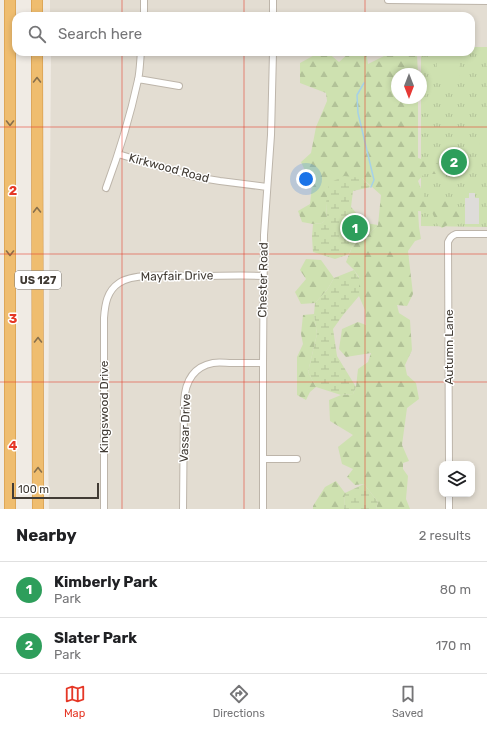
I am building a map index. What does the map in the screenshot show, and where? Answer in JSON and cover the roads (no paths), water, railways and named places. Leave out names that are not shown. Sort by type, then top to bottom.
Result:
[{"type":"highway","name":"US 127","points":[[10,0],[10,509]]},
{"type":"highway","points":[[37,0],[37,12]]},
{"type":"highway","name":"US 127","points":[[37,56],[38,509]]},
{"type":"street","points":[[144,0],[144,12]]},
{"type":"street","points":[[273,0],[273,12]]},
{"type":"street","points":[[388,0],[487,1]]},
{"type":"street","points":[[106,188],[129,117],[138,79],[141,56]]},
{"type":"street","name":"Chester Road","points":[[263,509],[263,276],[264,236],[271,135],[273,56]]},
{"type":"street","points":[[138,79],[179,86]]},
{"type":"street","name":"Kirkwood Road","points":[[118,154],[196,177],[267,187]]},
{"type":"street","name":"Autumn Lane","points":[[449,461],[448,242],[452,236],[456,234],[487,234]]},
{"type":"street","name":"Mayfair Drive","points":[[105,304],[107,297],[119,282],[136,277],[263,276]]},
{"type":"street","name":"Kingswood Drive","points":[[104,509],[105,304]]},
{"type":"street","name":"Vassar Drive","points":[[183,509],[184,402],[187,384],[193,374],[206,365],[215,363],[263,363]]},
{"type":"street","points":[[263,459],[297,459]]},
{"type":"street","points":[[449,497],[449,509]]},
{"type":"waterway","points":[[364,83],[357,95],[358,113],[374,180],[371,187]]},
{"type":"place","name":"Slater Park","points":[[454,162]]},
{"type":"place","name":"Kimberly Park","points":[[355,228]]}]
